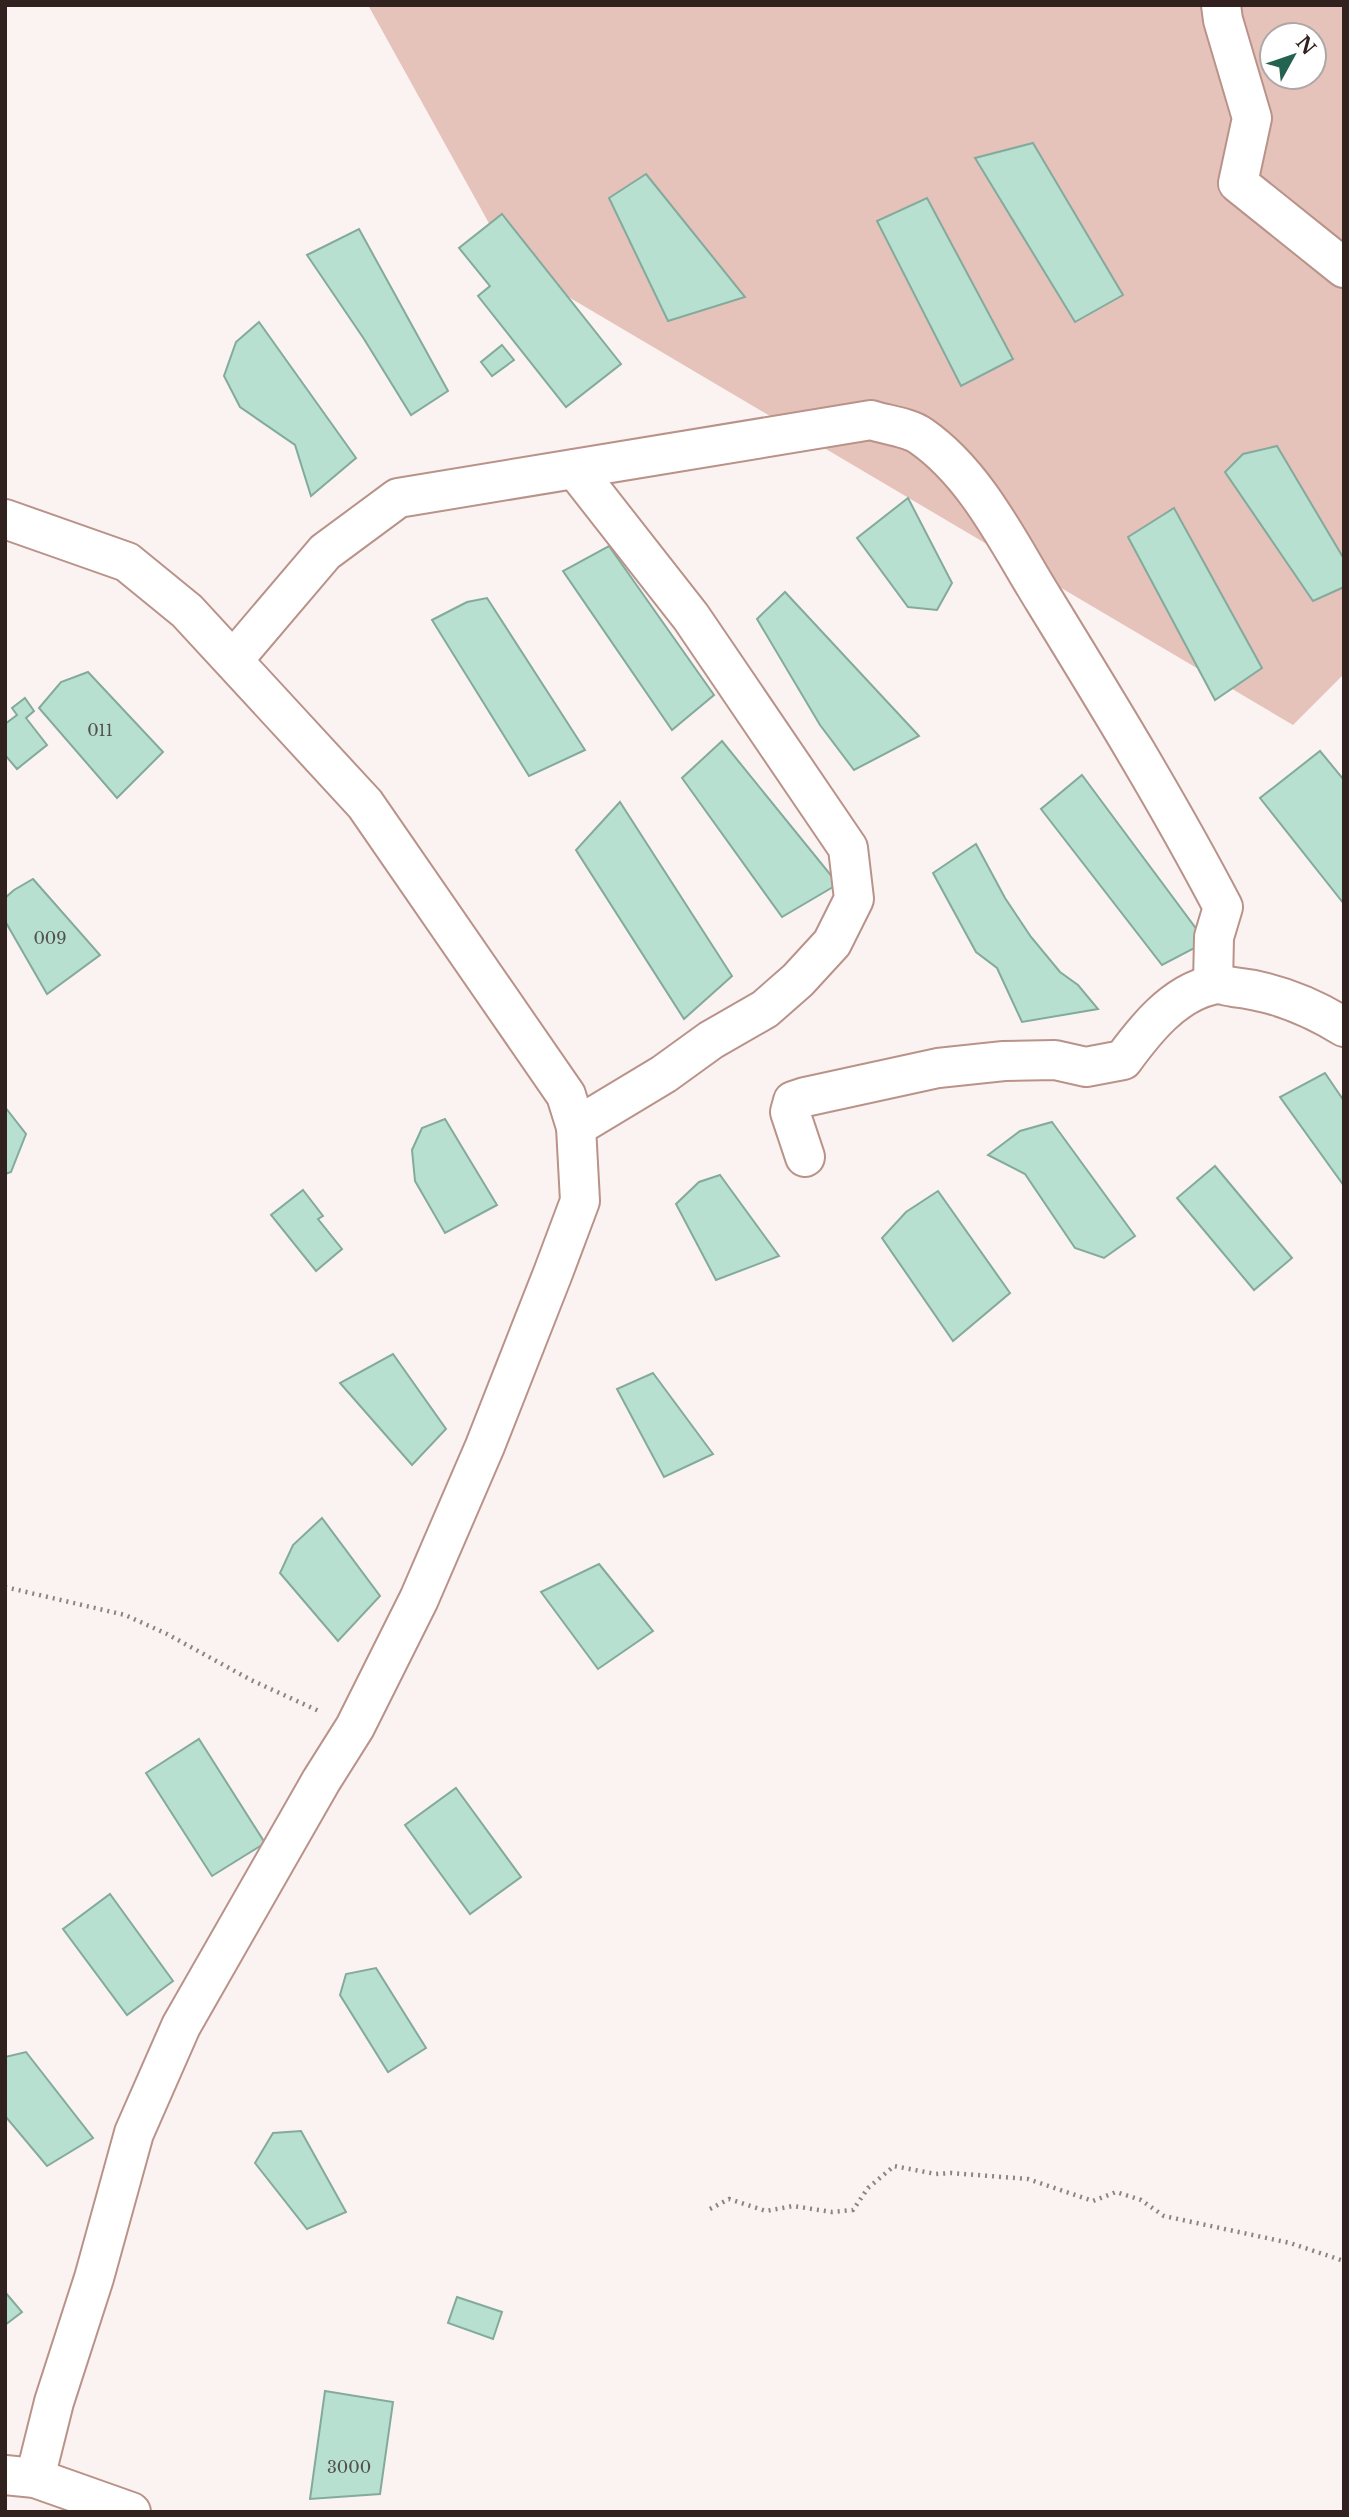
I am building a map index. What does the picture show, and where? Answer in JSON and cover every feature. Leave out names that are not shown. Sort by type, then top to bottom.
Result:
[{"type":"street","points":[[1221,5],[1252,118],[1238,183],[1344,268]]},
{"type":"street","points":[[234,659],[325,552],[398,498],[457,486],[560,473],[871,421],[919,434],[954,465],[985,505],[1191,844],[1223,907],[1214,937],[1213,984]]},
{"type":"street","points":[[575,469],[691,617],[848,848],[854,899],[832,943],[798,980],[765,1009],[576,1127]]},
{"type":"street","points":[[5,519],[127,562],[187,611],[234,659],[365,804],[566,1095],[576,1127],[580,1201],[485,1446],[425,1587],[355,1727],[321,1781],[181,2026],[134,2133],[94,2278],[54,2402],[20,2477],[131,2512]]},
{"type":"street","points":[[805,1157],[790,1112],[793,1101],[938,1068],[1004,1060],[1055,1060],[1086,1067],[1123,1060],[1142,1034],[1164,1012],[1190,994],[1213,984],[1261,990],[1325,1015],[1344,1027]]},
{"type":"path","points":[[5,1587],[125,1615],[167,1634],[251,1681],[355,1727]]},
{"type":"path","points":[[710,2209],[729,2199],[766,2211],[793,2206],[832,2212],[853,2210],[868,2188],[894,2166],[936,2174],[1028,2179],[1093,2201],[1116,2192],[1141,2200],[1164,2216],[1290,2243],[1344,2261]]},
{"type":"shaded area","points":[[368,5],[1344,5],[1344,674],[1293,725],[511,263]]},
{"type":"building","points":[[1033,143],[1123,295],[1075,322],[975,158]]},
{"type":"building","points":[[646,174],[745,297],[668,321],[609,198]]},
{"type":"building","points":[[927,198],[1013,359],[961,386],[877,221]]},
{"type":"building","points":[[502,214],[621,364],[566,407],[478,296],[490,286],[459,248]]},
{"type":"building","points":[[359,229],[448,391],[411,415],[307,255]]},
{"type":"building","points":[[259,322],[356,458],[311,496],[295,445],[240,407],[224,376],[236,342]]},
{"type":"building","points":[[502,345],[514,360],[492,376],[481,362]]},
{"type":"building","points":[[1277,446],[1344,559],[1344,587],[1313,601],[1225,472],[1243,454]]},
{"type":"building","points":[[908,498],[952,583],[937,610],[908,607],[857,538]]},
{"type":"building","points":[[1174,508],[1262,668],[1215,700],[1128,537]]},
{"type":"building","points":[[609,546],[714,695],[672,730],[563,571]]},
{"type":"building","points":[[785,592],[919,736],[854,770],[820,725],[757,619]]},
{"type":"building","points":[[487,598],[585,750],[529,776],[432,620],[467,602]]},
{"type":"building","points":[[88,672],[163,752],[117,798],[39,708],[61,682]]},
{"type":"building","points":[[25,698],[34,711],[26,718],[47,745],[17,769],[5,755],[5,724],[17,715],[12,708]]},
{"type":"building","points":[[722,741],[838,884],[782,917],[682,778]]},
{"type":"building","points":[[1320,751],[1344,780],[1344,904],[1260,798]]},
{"type":"building","points":[[1082,775],[1206,942],[1162,965],[1041,809]]},
{"type":"building","points":[[620,802],[732,976],[684,1019],[576,850]]},
{"type":"building","points":[[976,844],[1005,898],[1031,937],[1060,972],[1078,985],[1098,1009],[1022,1022],[997,968],[976,952],[933,873]]},
{"type":"building","points":[[33,879],[100,955],[47,994],[5,921],[5,898]]},
{"type":"building","points":[[1325,1073],[1344,1101],[1344,1186],[1280,1097]]},
{"type":"building","points":[[5,1107],[26,1134],[11,1172],[5,1174]]},
{"type":"building","points":[[445,1119],[497,1205],[445,1233],[415,1181],[412,1150],[422,1128]]},
{"type":"building","points":[[1052,1122],[1135,1236],[1104,1258],[1075,1248],[1025,1174],[988,1155],[1020,1131]]},
{"type":"building","points":[[1215,1166],[1292,1258],[1254,1290],[1177,1198]]},
{"type":"building","points":[[720,1175],[779,1256],[716,1280],[676,1204],[699,1182]]},
{"type":"building","points":[[303,1190],[323,1216],[318,1219],[342,1249],[316,1271],[271,1215]]},
{"type":"building","points":[[938,1191],[1010,1293],[953,1341],[882,1238],[906,1212]]},
{"type":"building","points":[[393,1354],[446,1429],[412,1465],[340,1383]]},
{"type":"building","points":[[653,1373],[713,1454],[664,1477],[617,1389]]},
{"type":"building","points":[[322,1518],[380,1596],[338,1641],[280,1573],[293,1545]]},
{"type":"building","points":[[599,1564],[653,1631],[598,1669],[541,1592]]},
{"type":"building","points":[[199,1739],[265,1843],[212,1876],[146,1773]]},
{"type":"building","points":[[456,1788],[521,1877],[470,1914],[405,1825]]},
{"type":"building","points":[[110,1894],[173,1981],[127,2015],[63,1929]]},
{"type":"building","points":[[376,1968],[426,2048],[388,2072],[340,1995],[346,1974]]},
{"type":"building","points":[[26,2052],[93,2138],[47,2166],[5,2116],[5,2057]]},
{"type":"building","points":[[301,2131],[346,2212],[307,2229],[255,2163],[273,2133]]},
{"type":"building","points":[[5,2292],[22,2312],[5,2325]]},
{"type":"building","points":[[457,2297],[502,2312],[493,2339],[448,2323]]},
{"type":"building","points":[[325,2391],[393,2402],[380,2494],[310,2499]]}]
